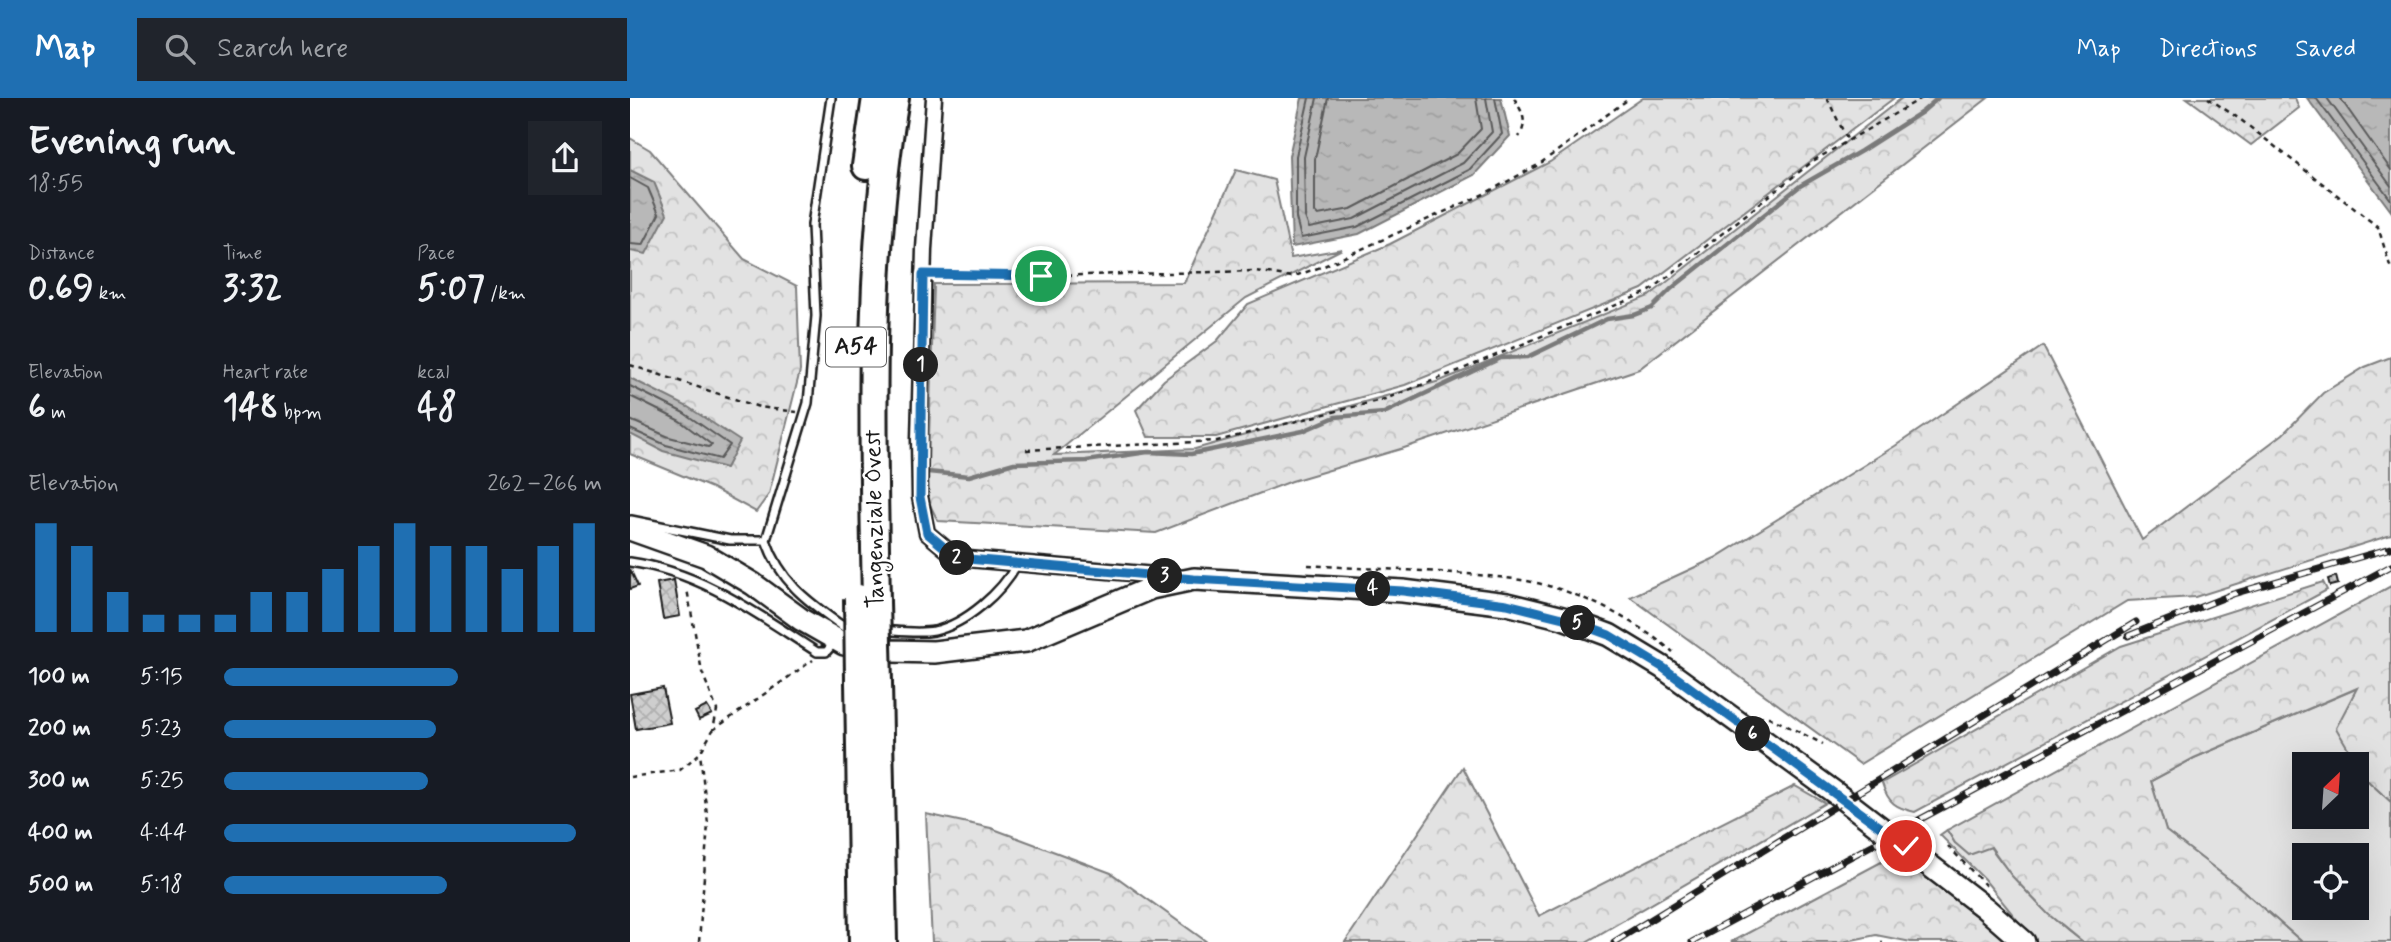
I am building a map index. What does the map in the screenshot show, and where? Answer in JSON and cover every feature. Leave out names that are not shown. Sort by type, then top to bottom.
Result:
[{"type":"highway","name":"Tangenziale Ovest","points":[[863,942],[868,682],[858,271],[861,211],[876,98]]},
{"type":"highway","name":"Tangenziale Ovest","points":[[867,600],[875,276],[882,190],[895,98]]},
{"type":"highway","name":"Tangenziale Ovest","points":[[868,682],[883,942]]},
{"type":"street","points":[[934,98],[923,274],[920,497],[927,533],[957,558],[1194,579],[1403,591],[1507,604],[1563,618],[1609,635],[1662,667],[1906,846],[2024,942]]},
{"type":"street","points":[[630,529],[706,556],[844,644],[891,651],[934,652],[1026,641],[1151,589],[1194,579]]},
{"type":"street","points":[[1115,570],[1129,583],[1130,598]]},
{"type":"lane","points":[[831,98],[812,225],[816,316],[808,403],[766,540],[772,557],[797,594],[845,628],[910,632],[936,631],[969,614],[1007,583],[1017,564]]},
{"type":"lane","points":[[630,520],[730,540],[766,540]]},
{"type":"lane","points":[[630,562],[664,567],[719,591],[817,652],[826,652],[836,639]]},
{"type":"lane","points":[[891,651],[910,632]]},
{"type":"path","points":[[1514,98],[1523,112],[1525,126],[1518,137]]},
{"type":"path","points":[[923,274],[1041,276],[1256,271],[1292,276],[1324,266],[1484,194],[1538,165],[1630,98]]},
{"type":"path","points":[[1827,98],[1848,140]]},
{"type":"path","points":[[1026,450],[1216,441],[1398,394],[1650,291],[1764,198],[1848,140],[1922,98]]},
{"type":"path","points":[[2208,98],[2241,120],[2378,227],[2391,269]]},
{"type":"path","points":[[630,365],[760,407],[803,413]]},
{"type":"path","points":[[630,777],[680,770],[700,753],[713,730],[717,710],[702,672],[685,575]]},
{"type":"path","points":[[713,730],[811,662],[817,652]]},
{"type":"path","points":[[1724,712],[1769,717],[1823,744]]},
{"type":"path","points":[[699,942],[708,824],[700,753]]},
{"type":"green space","points":[[1643,98],[1894,98],[1642,289],[1405,385],[1216,437],[1148,437],[1136,410],[1164,380],[1217,341],[1248,304],[1390,244],[1550,162]]},
{"type":"green space","points":[[1902,98],[1988,98],[1639,369],[1404,448],[1292,481],[1156,533],[938,521],[927,499],[934,284],[1184,283],[1236,170],[1274,180],[1291,258],[1342,249],[1246,298],[1054,455],[1195,449],[1440,381],[1649,296]]},
{"type":"green space","points":[[2187,98],[2295,98],[2299,108],[2251,145]]},
{"type":"green space","points":[[630,138],[650,150],[744,259],[797,286],[800,371],[769,494],[756,512],[712,488],[630,454]]},
{"type":"green space","points":[[2043,346],[2142,540],[2283,434],[2323,393],[2365,367],[2391,357],[2391,535],[2195,597],[2127,601],[1860,764],[1630,597],[1715,558],[1895,446]]},
{"type":"green space","points":[[2323,582],[2327,590],[1915,812],[1898,806],[1887,795],[1882,783],[2121,646]]},
{"type":"green space","points":[[2391,586],[2391,802],[2370,783],[2370,752],[2350,752],[2336,728],[2357,688],[2194,758],[2151,781],[2166,831],[2239,887],[2302,942],[2082,942],[2048,914],[2011,875],[1991,847],[1969,855],[1955,843],[1947,830]]},
{"type":"green space","points":[[2358,688],[2364,752],[2292,752],[2292,830],[2370,830],[2370,783],[2391,802],[2391,942],[2302,942],[2239,887],[2166,831],[2151,781],[2194,758]]},
{"type":"green space","points":[[1463,767],[1539,916],[1795,786],[1825,803],[1586,942],[1345,942]]},
{"type":"green space","points":[[926,814],[991,828],[1111,873],[1207,942],[932,942]]},
{"type":"green space","points":[[1947,830],[1955,843],[1990,847],[2032,898],[2082,942],[2035,942],[1984,879],[1940,835]]},
{"type":"green space","points":[[1902,851],[2013,942],[1911,942],[1876,935],[1842,942],[1731,942]]},
{"type":"water","points":[[1302,98],[1501,98],[1510,136],[1474,175],[1359,234],[1292,247],[1289,156]]},
{"type":"water","points":[[2307,98],[2391,98],[2391,211]]},
{"type":"water","points":[[630,170],[654,182],[667,214],[646,254],[630,251]]},
{"type":"water","points":[[630,378],[688,407],[740,441],[726,468],[663,451],[630,434]]},
{"type":"building","points":[[630,569],[638,586],[630,589]]},
{"type":"building","points":[[2336,576],[2338,584],[2330,586],[2328,579]]},
{"type":"building","points":[[674,580],[680,616],[663,619],[657,583]]},
{"type":"building","points":[[663,688],[670,723],[636,729],[630,694]]},
{"type":"building","points":[[707,706],[712,714],[699,720],[695,712]]},
{"type":"waterway","points":[[928,472],[969,476],[1014,463],[1086,461],[1148,452],[1191,454],[1303,431],[1335,417],[1384,413],[1501,358],[1528,357],[1607,319],[1634,315],[1652,308],[1671,289],[1800,186],[1861,151],[1922,112],[1938,98]]},
{"type":"railway","points":[[2128,636],[2233,594],[2391,548]]},
{"type":"railway","points":[[1692,942],[2391,566]]},
{"type":"railway","points":[[1614,942],[2136,622]]},
{"type":"route","points":[[1041,276],[923,274],[920,497],[927,533],[957,558],[1194,579],[1403,591],[1507,604],[1563,618],[1609,635],[1662,667],[1906,846]]}]
